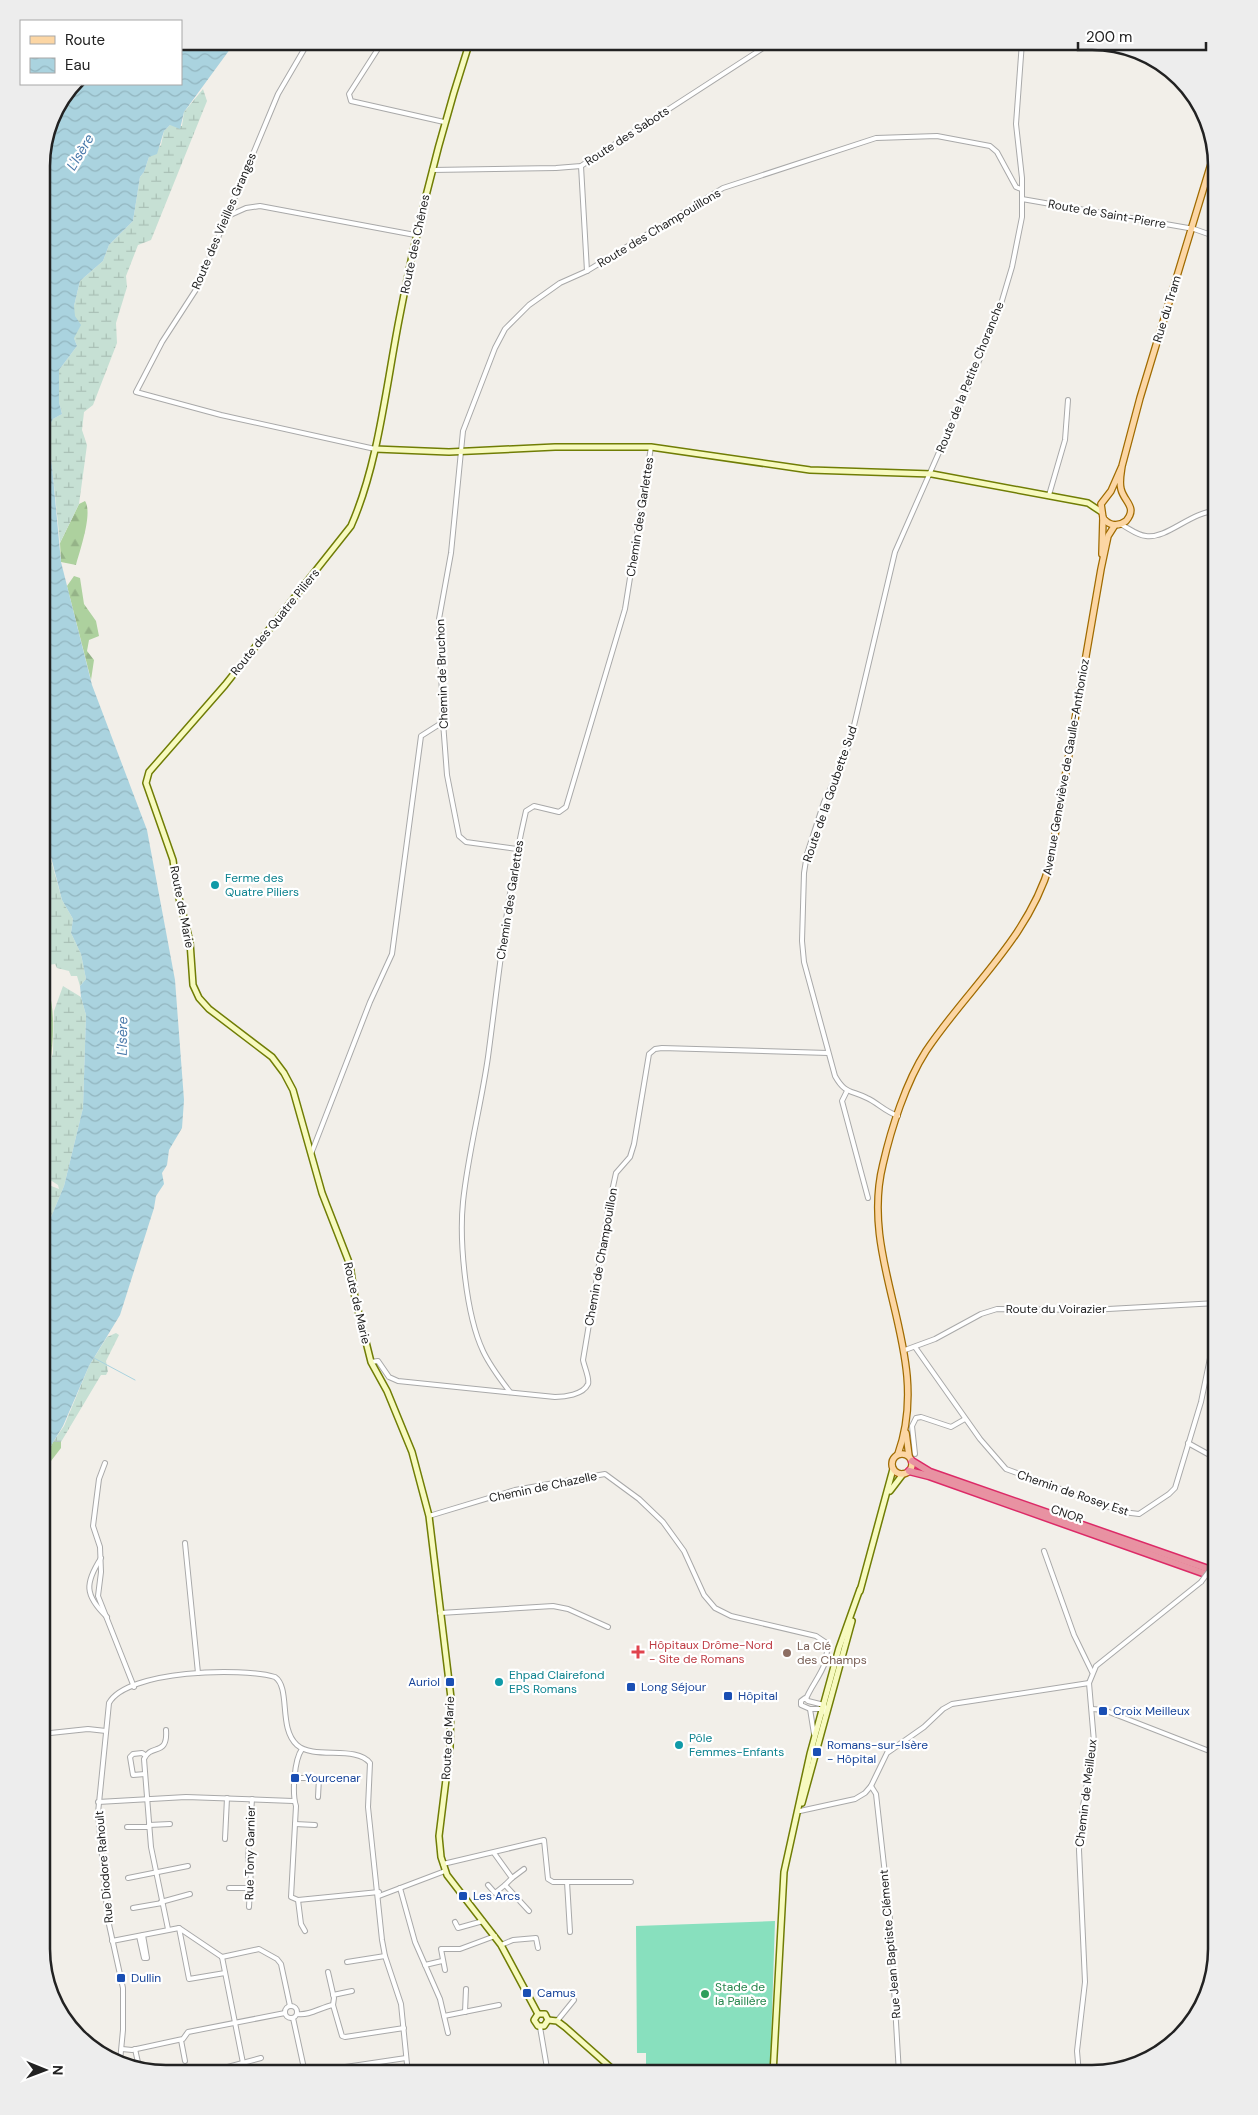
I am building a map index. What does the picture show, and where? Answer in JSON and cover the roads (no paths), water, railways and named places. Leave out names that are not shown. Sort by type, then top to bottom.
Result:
[{"type":"highway","name":"CNOR","points":[[912,1457],[930,1472],[1208,1569]]},
{"type":"highway","name":"CNOR","points":[[906,1473],[929,1476],[1208,1575]]},
{"type":"main road","name":"Rue du Tram","points":[[1122,466],[1208,173]]},
{"type":"main road","points":[[1122,466],[1120,487],[1131,506],[1128,518],[1118,525],[1102,518],[1100,511],[1103,501],[1108,496],[1122,466]]},
{"type":"main road","points":[[1108,496],[1116,494],[1124,496]]},
{"type":"main road","name":"Avenue Geneviève de Gaulle-Anthonioz","points":[[1101,568],[1102,518]]},
{"type":"main road","name":"Avenue Geneviève de Gaulle-Anthonioz","points":[[893,1470],[892,1461],[898,1454],[906,1425],[910,1386],[905,1350],[882,1253],[878,1216],[882,1167],[912,1078],[924,1054],[1020,932],[1042,888],[1050,864],[1101,568],[1108,536],[1118,525]]},
{"type":"main road","name":"Avenue Geneviève de Gaulle-Anthonioz","points":[[906,1425],[912,1457]]},
{"type":"main road","points":[[893,1470],[906,1473],[912,1457],[898,1454]]},
{"type":"street","name":"Route des Vieilles Granges","points":[[304,50],[278,94],[197,288],[162,342],[136,392],[221,414],[375,449]]},
{"type":"street","points":[[377,50],[349,94],[351,101],[444,122]]},
{"type":"street","name":"Route des Chênes","points":[[375,449],[416,234],[444,122],[467,50]]},
{"type":"street","name":"Route des Sabots","points":[[432,170],[580,166],[761,50]]},
{"type":"street","name":"Route de la Petite Choranche","points":[[930,474],[998,314],[1012,267],[1022,217],[1022,178],[1016,124],[1021,50]]},
{"type":"street","name":"Route des Champouillons","points":[[459,451],[463,431],[478,389],[505,329],[529,305],[560,283],[587,271],[723,188],[876,138],[937,136],[990,146],[997,152],[1016,187],[1021,189]]},
{"type":"street","points":[[580,166],[587,271]]},
{"type":"street","name":"Route de Saint-Pierre","points":[[1022,199],[1191,228],[1208,234]]},
{"type":"street","points":[[228,216],[246,208],[260,206],[416,234]]},
{"type":"street","points":[[1048,495],[1065,440],[1068,400]]},
{"type":"street","points":[[375,449],[459,451],[555,447],[651,447],[810,470],[930,474],[1088,503],[1103,501]]},
{"type":"street","name":"Chemin des Garlettes","points":[[510,1392],[482,1350],[470,1305],[465,1273],[462,1220],[488,1058],[497,979],[517,849],[526,811],[530,807],[559,812],[566,807],[625,609],[651,447]]},
{"type":"street","name":"Route des Quatre Piliers","points":[[147,778],[149,772],[287,608],[351,526],[362,502],[375,449]]},
{"type":"street","name":"Chemin de Bruchon","points":[[459,451],[451,553],[439,619],[447,775],[459,836],[466,842],[517,849]]},
{"type":"street","name":"Route de la Goubette Sud","points":[[847,1091],[835,1076],[804,962],[802,941],[803,902],[807,854],[852,734],[895,552],[930,474]]},
{"type":"street","points":[[1088,503],[1100,511]]},
{"type":"street","points":[[1118,525],[1145,536],[1152,536],[1192,517],[1208,513]]},
{"type":"street","points":[[1128,518],[1132,530]]},
{"type":"street","points":[[310,1156],[370,1002],[392,954],[421,736],[443,722]]},
{"type":"street","name":"Route de Marie","points":[[147,778],[146,783],[174,865],[176,890],[190,942],[191,971],[196,992],[209,1009],[272,1057],[284,1073],[293,1090],[310,1156],[322,1193],[350,1265],[355,1298],[371,1362],[387,1391],[412,1452],[429,1516],[452,1710],[439,1836],[442,1864],[445,1871],[501,1945],[538,2014]]},
{"type":"street","name":"Chemin de Champouillon","points":[[510,1392],[569,1397],[588,1383],[583,1360],[609,1205],[616,1173],[630,1157],[634,1144],[649,1054],[655,1049],[662,1048],[828,1053]]},
{"type":"street","points":[[868,1198],[842,1101],[847,1091],[866,1097],[879,1107],[898,1116]]},
{"type":"street","name":"Route du Voirazier","points":[[905,1350],[935,1339],[980,1314],[997,1309],[1090,1310],[1208,1303]]},
{"type":"street","name":"Chemin de Rosey Est","points":[[915,1347],[980,1439],[1009,1470],[1131,1514],[1139,1514],[1171,1492],[1201,1402],[1208,1368]]},
{"type":"street","points":[[371,1362],[378,1361],[389,1377],[398,1381],[510,1392]]},
{"type":"street","points":[[912,1457],[912,1426],[916,1418],[951,1427],[965,1419]]},
{"type":"street","points":[[1188,1443],[1208,1454]]},
{"type":"street","points":[[105,1463],[99,1479],[93,1526],[100,1547],[101,1558],[98,1596],[134,1687],[168,1675],[198,1672],[270,1675],[279,1679],[287,1728],[291,1738],[302,1749],[340,1753],[369,1760],[368,1807],[385,1956],[401,2004],[407,2065]]},
{"type":"street","points":[[794,1828],[893,1470]]},
{"type":"street","points":[[885,1500],[906,1473]]},
{"type":"street","name":"Chemin de Chazelle","points":[[429,1516],[515,1490],[605,1474],[639,1499],[662,1522],[684,1551],[704,1595],[721,1612],[816,1636],[825,1642],[827,1654],[807,1700]]},
{"type":"street","points":[[185,1543],[198,1672]]},
{"type":"street","points":[[1044,1551],[1074,1634],[1092,1672]]},
{"type":"street","points":[[101,1558],[88,1583],[90,1597],[108,1618]]},
{"type":"street","points":[[1092,1672],[1096,1666],[1201,1582],[1208,1573]]},
{"type":"street","points":[[810,1754],[839,1648],[860,1590]]},
{"type":"street","points":[[440,1613],[553,1606],[568,1609],[608,1627]]},
{"type":"street","name":"Chemin de Meilleux","points":[[1078,2065],[1077,2051],[1085,1982],[1079,1850],[1083,1806],[1094,1742],[1089,1683],[1092,1672]]},
{"type":"street","points":[[800,1811],[855,1799],[871,1786],[887,1753],[924,1727],[943,1709],[952,1704],[1089,1683]]},
{"type":"street","name":"Rue Diodore Rahoult","points":[[121,2056],[123,1988],[112,1941],[104,1886],[98,1802],[109,1704],[113,1697],[134,1687]]},
{"type":"street","points":[[773,2065],[784,1872],[814,1732],[810,1709],[800,1702],[807,1700],[824,1707]]},
{"type":"street","points":[[806,1706],[807,1700]]},
{"type":"street","points":[[823,1728],[824,1707],[830,1700]]},
{"type":"street","points":[[810,1709],[824,1707]]},
{"type":"street","points":[[1092,1709],[1104,1710],[1208,1750]]},
{"type":"street","points":[[50,1733],[88,1729],[106,1731]]},
{"type":"street","points":[[145,1774],[132,1775],[130,1757],[133,1754],[142,1753],[145,1755],[164,1746],[166,1743],[166,1730]]},
{"type":"street","points":[[302,1749],[296,1763],[293,1801],[296,1806],[291,1897],[298,1900],[379,1894],[445,1871]]},
{"type":"street","points":[[145,1755],[149,1826],[168,1929]]},
{"type":"street","points":[[295,1778],[319,1778],[318,1796]]},
{"type":"street","name":"Rue Jean Baptiste Clément","points":[[871,1786],[876,1794],[890,1920],[898,2065]]},
{"type":"street","points":[[98,1802],[227,1798],[293,1801]]},
{"type":"street","points":[[224,1839],[227,1798]]},
{"type":"street","name":"Rue Tony Garnier","points":[[249,1907],[251,1868],[248,1860],[252,1800]]},
{"type":"street","points":[[127,1827],[170,1824]]},
{"type":"street","points":[[295,1824],[315,1825]]},
{"type":"street","points":[[442,1864],[544,1840],[548,1879],[553,1882],[631,1882]]},
{"type":"street","points":[[494,1853],[512,1878]]},
{"type":"street","points":[[128,1878],[188,1866]]},
{"type":"street","points":[[488,1885],[495,1893],[524,1869]]},
{"type":"street","points":[[567,1882],[570,1932]]},
{"type":"street","points":[[505,1885],[529,1911]]},
{"type":"street","points":[[229,1888],[250,1888]]},
{"type":"street","points":[[400,1888],[415,1942],[444,2016],[448,2033]]},
{"type":"street","points":[[133,1908],[190,1894]]},
{"type":"street","points":[[298,1900],[301,1924],[305,1931]]},
{"type":"street","points":[[455,1922],[458,1928],[483,1920]]},
{"type":"street","points":[[112,1941],[179,1928],[222,1957],[243,2063]]},
{"type":"street","points":[[179,1928],[189,1979],[225,1973]]},
{"type":"street","points":[[141,1935],[147,1958],[144,1958],[141,1935]]},
{"type":"street","points":[[445,1970],[441,1949],[460,1948],[495,1936]]},
{"type":"street","points":[[501,1945],[513,1940],[536,1938],[538,1948]]},
{"type":"street","points":[[222,1957],[259,1949],[278,1959],[281,1964],[290,2006]]},
{"type":"street","points":[[347,1962],[385,1956]]},
{"type":"street","points":[[425,1965],[442,1961]]},
{"type":"street","points":[[328,1972],[342,2036],[404,2028]]},
{"type":"street","points":[[465,2012],[466,1989]]},
{"type":"street","points":[[334,1995],[352,1992]]},
{"type":"street","points":[[557,2021],[574,2000]]},
{"type":"street","points":[[293,2018],[297,2014],[314,2012],[320,2007],[334,2004]]},
{"type":"street","points":[[444,2016],[499,2005]]},
{"type":"street","points":[[286,2013],[286,2008],[290,2006]]},
{"type":"street","points":[[290,2006],[296,2008],[297,2014]]},
{"type":"street","points":[[122,2049],[135,2049],[182,2040],[188,2032],[286,2013]]},
{"type":"street","points":[[286,2013],[293,2018]]},
{"type":"street","points":[[546,2065],[540,2027],[534,2020],[538,2014],[545,2014],[548,2020]]},
{"type":"street","points":[[293,2018],[303,2065]]},
{"type":"street","points":[[548,2020],[557,2021],[608,2065]]},
{"type":"street","points":[[540,2027],[546,2025],[548,2020]]},
{"type":"street","points":[[182,2040],[185,2061]]},
{"type":"street","points":[[135,2049],[139,2062]]},
{"type":"street","points":[[235,2065],[261,2058]]},
{"type":"street","points":[[359,2065],[406,2058]]},
{"type":"water","name":"L'Isère","points":[[182,50],[229,50],[184,112],[180,129],[170,125],[164,131],[157,154],[149,157],[144,172],[140,177],[133,221],[109,245],[103,261],[80,281],[74,306],[75,316],[81,325],[74,338],[77,346],[59,370],[59,402],[62,414],[53,419],[50,425],[50,158],[54,136],[62,114],[83,85],[182,85]]},
{"type":"water","name":"L'Isère","points":[[50,455],[61,562],[92,685],[147,830],[175,980],[184,1100],[182,1128],[169,1150],[167,1165],[162,1173],[164,1184],[156,1196],[154,1208],[120,1315],[89,1366],[63,1426],[50,1447],[50,1219],[64,1186],[83,1108],[86,1015],[80,986],[86,979],[81,954],[71,933],[73,919],[62,900],[50,853]]},
{"type":"waterway","points":[[94,1358],[135,1380]]},
{"type":"place","name":"Ferme des Quatre Piliers","points":[[215,885]]},
{"type":"place","name":"Hôpitaux Drôme-Nord - Site de Romans","points":[[638,1652]]},
{"type":"place","name":"La Clé des Champs","points":[[787,1653]]},
{"type":"place","name":"Auriol","points":[[450,1682]]},
{"type":"place","name":"Ehpad Clairefond EPS Romans","points":[[499,1682]]},
{"type":"place","name":"Long Séjour","points":[[631,1687]]},
{"type":"place","name":"Hôpital","points":[[728,1696]]},
{"type":"place","name":"Croix Meilleux","points":[[1103,1711]]},
{"type":"place","name":"Pôle Femmes-Enfants","points":[[679,1745]]},
{"type":"place","name":"Romans-sur-Isère - Hôpital","points":[[817,1752]]},
{"type":"place","name":"Yourcenar","points":[[295,1778]]},
{"type":"place","name":"Les Arcs","points":[[463,1896]]},
{"type":"place","name":"Dullin","points":[[121,1978]]},
{"type":"place","name":"Camus","points":[[527,1993]]},
{"type":"place","name":"Stade de la Paillère","points":[[705,1994]]}]
